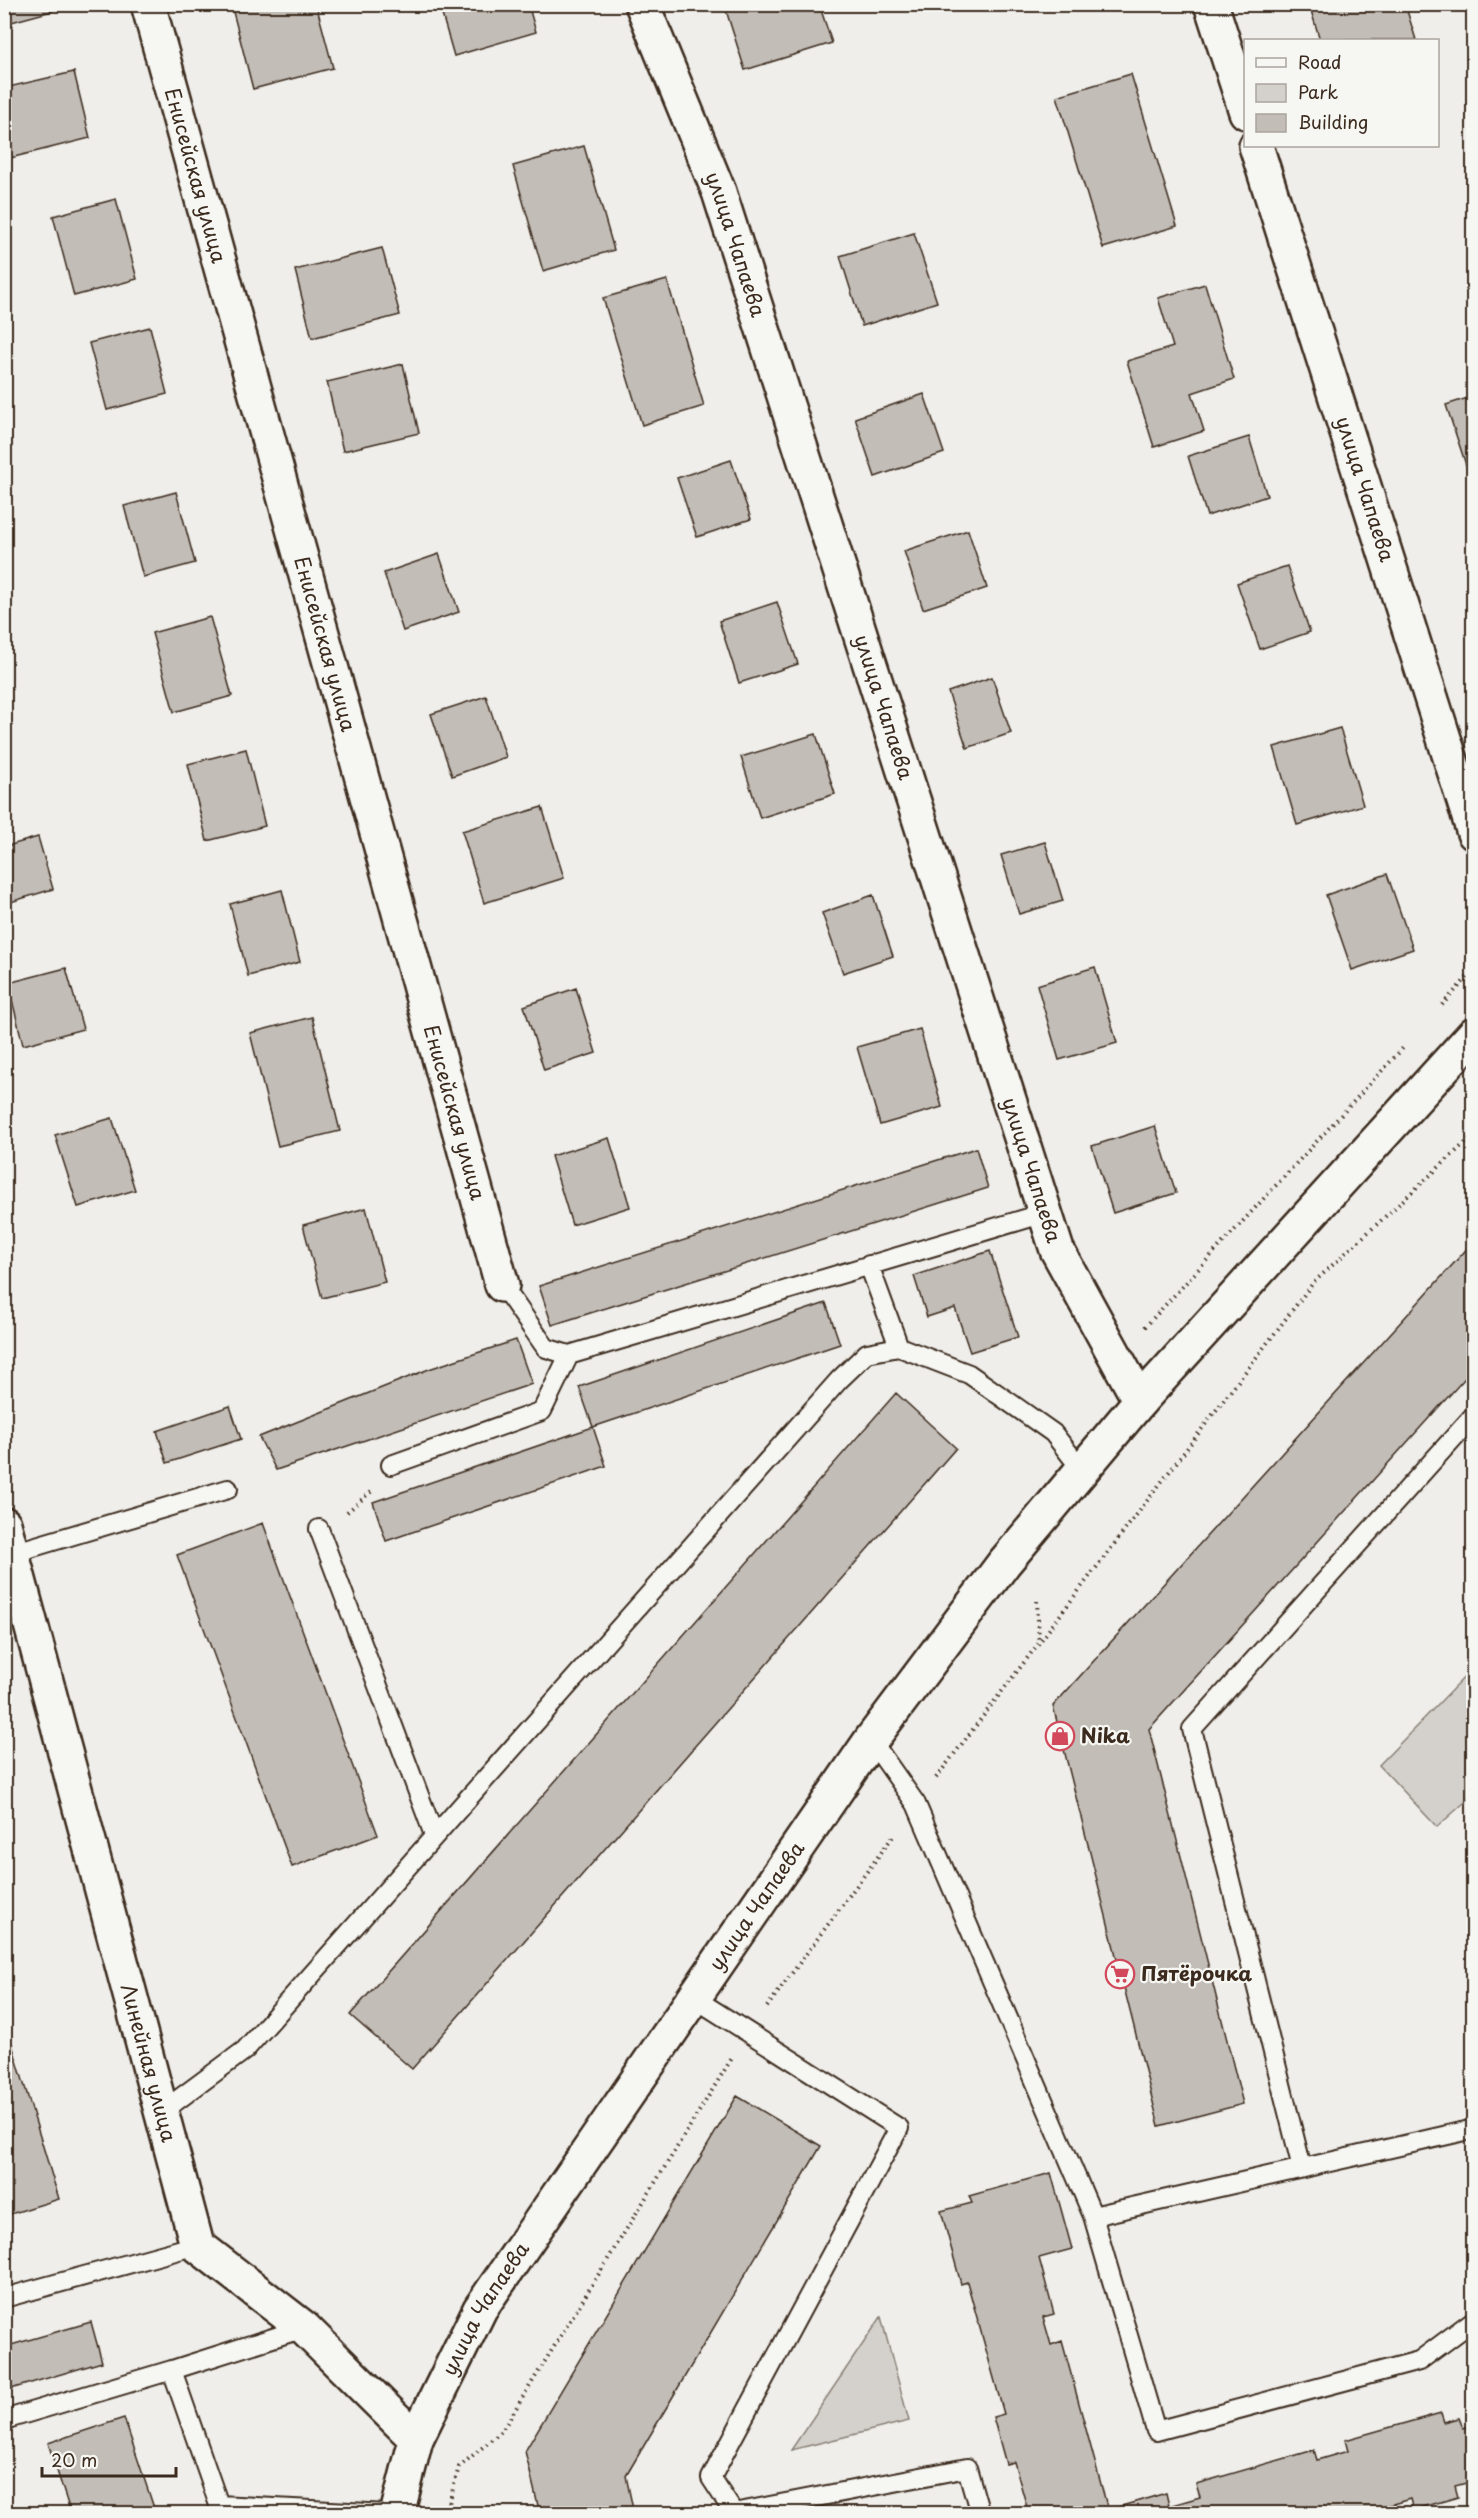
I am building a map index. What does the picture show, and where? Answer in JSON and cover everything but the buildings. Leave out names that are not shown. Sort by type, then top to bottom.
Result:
[{"type":"street","name":"Енисейская улица","points":[[148,4],[502,1285]]},
{"type":"street","name":"улица Чапаева","points":[[642,4],[719,192],[1057,1250],[1140,1401]]},
{"type":"street","points":[[1211,4],[1244,109]]},
{"type":"street","name":"улица Чапаева","points":[[1256,147],[1473,833]]},
{"type":"street","name":"улица Чапаева","points":[[416,2439],[480,2309],[871,1740],[1004,1563],[1140,1401],[1473,1034]]},
{"type":"street","name":"Линейная улица","points":[[8,1544],[197,2245]]},
{"type":"street","points":[[197,2245],[304,2328],[416,2439],[397,2514]]},
{"type":"lane","points":[[502,1285],[546,1347],[569,1355],[1045,1214]]},
{"type":"lane","points":[[868,1265],[899,1347]]},
{"type":"lane","points":[[160,2113],[245,2050],[839,1380],[867,1353],[899,1347],[969,1374],[1053,1433],[1082,1470]]},
{"type":"lane","points":[[391,1465],[542,1412],[569,1355]]},
{"type":"lane","points":[[1302,2168],[1192,1729],[1473,1415]]},
{"type":"lane","points":[[8,1544],[228,1489]]},
{"type":"lane","points":[[319,1529],[434,1835]]},
{"type":"lane","points":[[871,1740],[916,1804],[1094,2216],[1156,2431],[1419,2361],[1473,2320]]},
{"type":"lane","points":[[694,1998],[899,2128],[711,2478],[734,2513],[967,2469],[980,2514]]},
{"type":"lane","points":[[1094,2216],[1473,2129]]},
{"type":"lane","points":[[4,2298],[197,2245]]},
{"type":"lane","points":[[4,2420],[304,2328]]},
{"type":"lane","points":[[172,2370],[219,2505],[387,2514]]},
{"type":"path","points":[[1440,1008],[1473,970]]},
{"type":"path","points":[[1120,1363],[1146,1326],[1408,1042]]},
{"type":"path","points":[[446,2514],[459,2467],[502,2431],[748,2033],[916,1804],[1313,1283],[1473,1135]]},
{"type":"path","points":[[319,1529],[355,1507],[370,1494],[391,1465]]},
{"type":"path","points":[[1037,1601],[1039,1640]]},
{"type":"green space","points":[[1473,1668],[1473,1795],[1437,1827],[1379,1765]]},
{"type":"green space","points":[[881,2317],[909,2421],[791,2450]]},
{"type":"place","name":"Nika","points":[[1060,1736]]},
{"type":"place","name":"Пятёрочка","points":[[1120,1974]]}]
